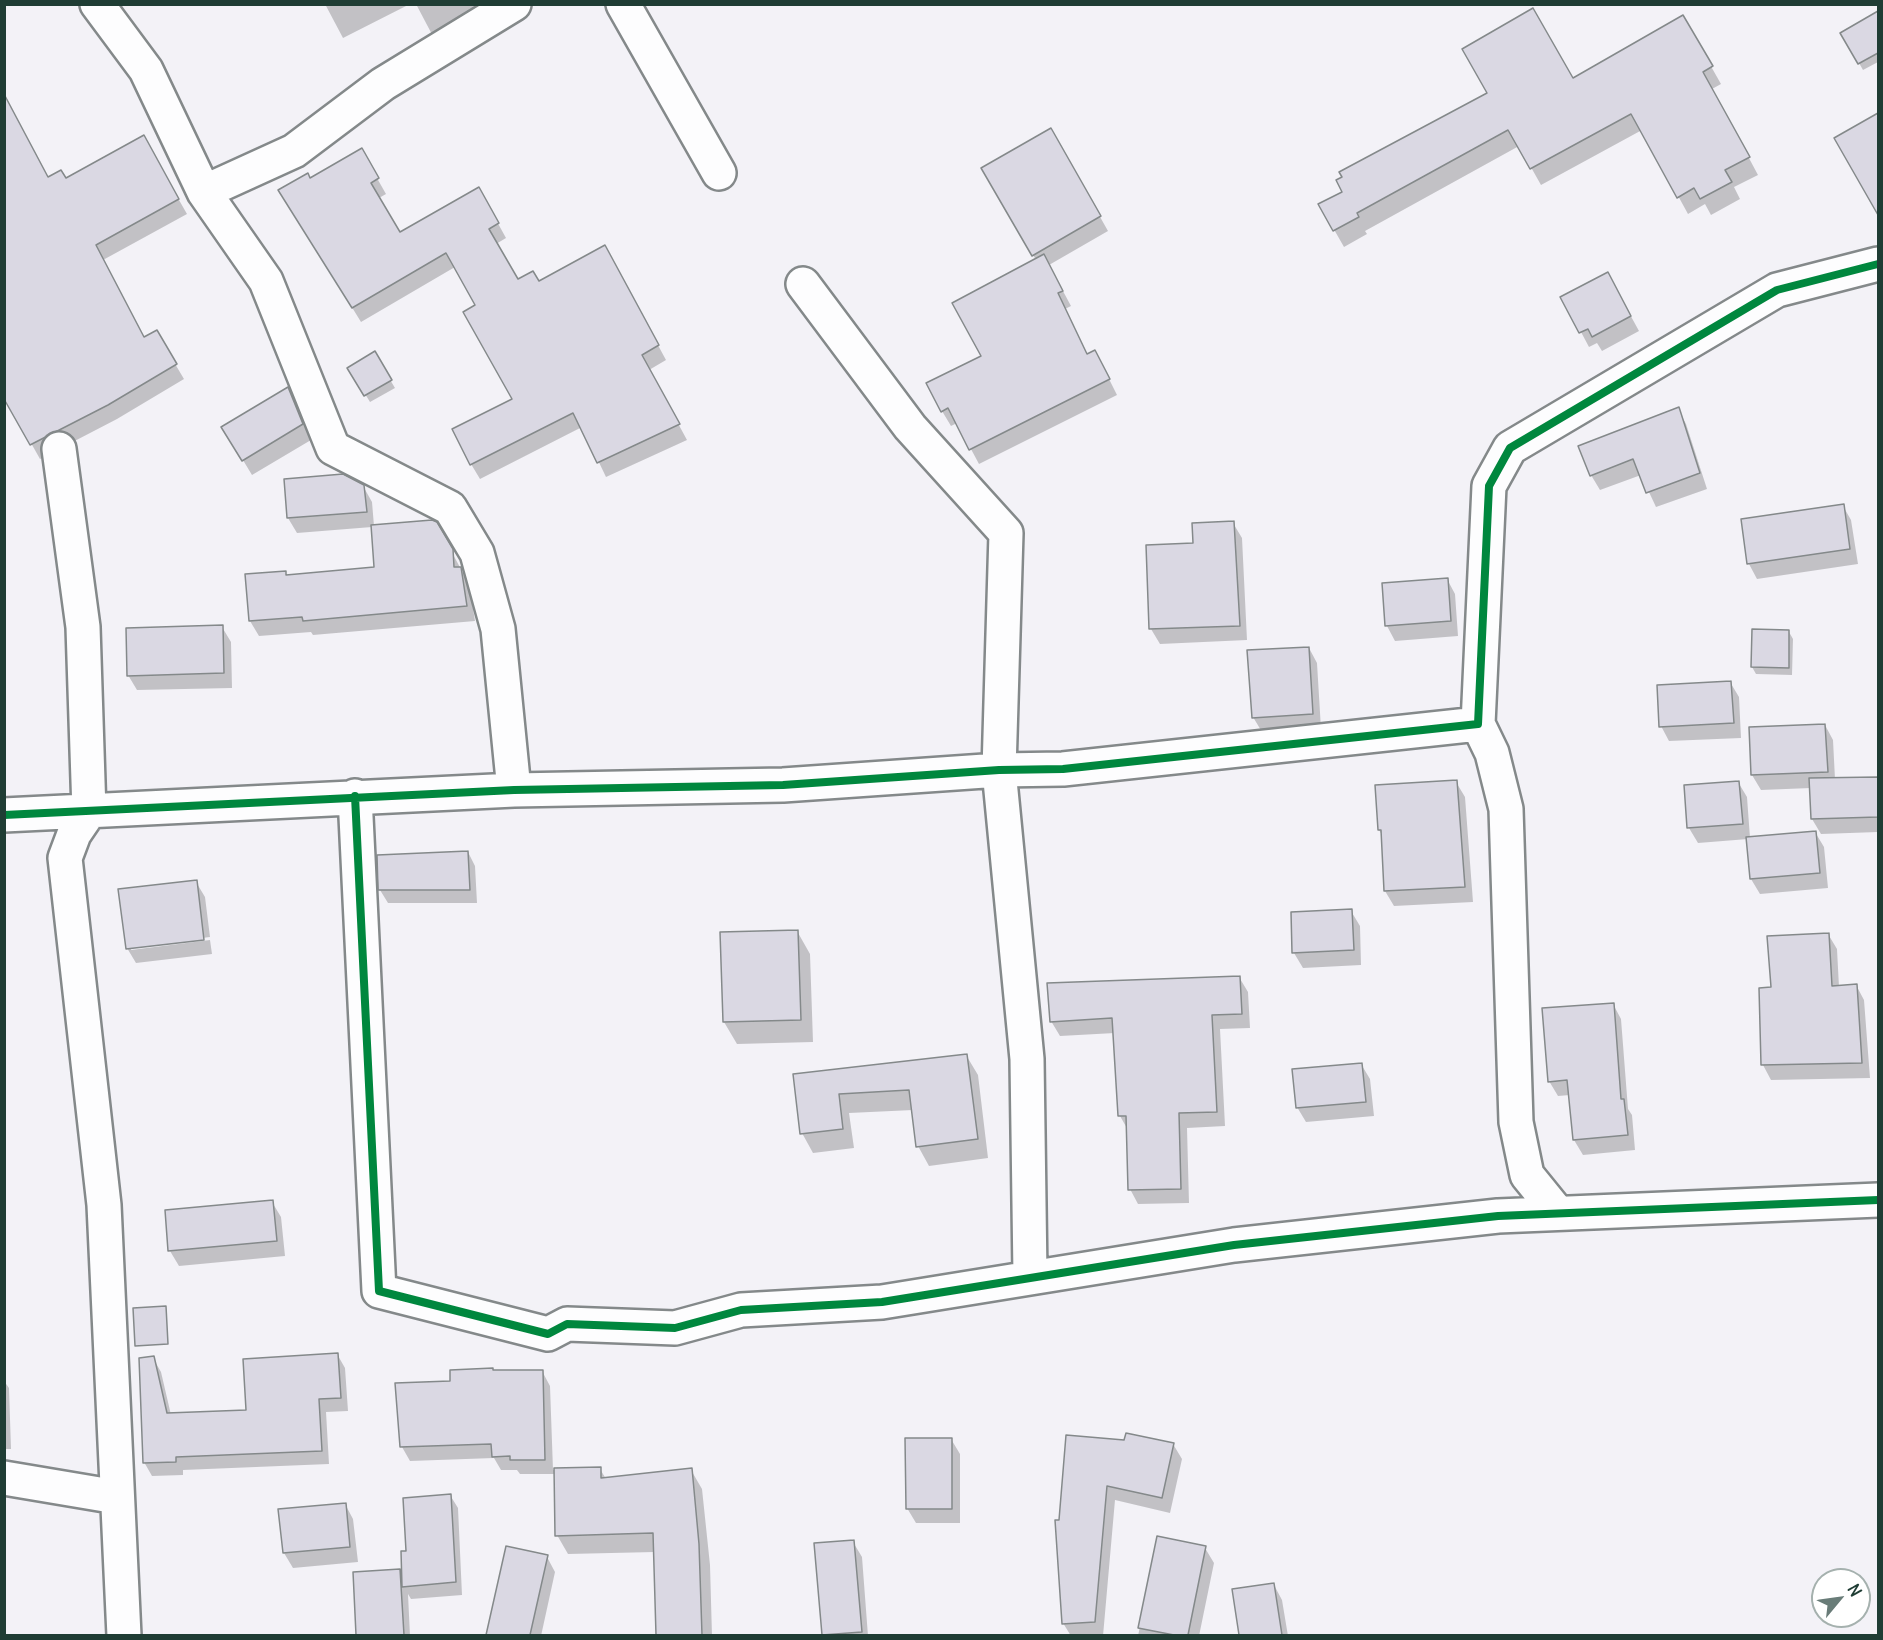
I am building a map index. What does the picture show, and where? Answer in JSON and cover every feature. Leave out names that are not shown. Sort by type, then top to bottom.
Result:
[{"type":"street","points":[[97,4],[146,70],[204,192],[266,281],[333,448],[450,508],[477,553],[498,629],[514,790]]},
{"type":"street","points":[[204,192],[294,151],[383,84],[514,4]]},
{"type":"street","points":[[623,4],[718,173]]},
{"type":"street","points":[[1557,1212],[1527,1174],[1516,1122],[1506,809],[1492,753],[1478,724],[1489,486],[1510,448],[1777,290],[1878,264]]},
{"type":"street","points":[[803,284],[910,427],[1006,533],[999,770],[1027,1059],[1030,1276]]},
{"type":"street","points":[[59,449],[83,627],[89,812],[74,834],[65,858],[80,1012],[104,1205],[124,1635]]},
{"type":"street","points":[[13,815],[355,796],[514,790],[783,785],[999,770],[1063,769],[1478,724]]},
{"type":"street","points":[[355,796],[379,1291],[548,1334],[567,1324],[675,1328],[741,1310],[882,1302],[1030,1276],[1234,1245],[1498,1216],[1878,1200]]},
{"type":"street","points":[[13,815],[65,858]]},
{"type":"street","points":[[1498,1216],[1527,1174]]},
{"type":"street","points":[[4,1478],[117,1497]]},
{"type":"building","points":[[1533,8],[1573,78],[1683,15],[1713,66],[1703,72],[1750,157],[1725,170],[1732,182],[1700,199],[1694,188],[1677,198],[1631,114],[1530,169],[1508,130],[1357,213],[1359,217],[1333,231],[1318,204],[1342,192],[1336,180],[1342,177],[1339,172],[1487,93],[1462,49]]},
{"type":"building","points":[[1878,11],[1878,53],[1858,64],[1840,33]]},
{"type":"building","points":[[4,94],[48,177],[61,170],[66,178],[144,135],[179,199],[96,245],[144,337],[157,330],[177,364],[108,405],[30,445],[4,399]]},
{"type":"building","points":[[1878,113],[1878,215],[1834,138]]},
{"type":"building","points":[[1051,128],[1101,216],[1032,256],[981,168]]},
{"type":"building","points":[[362,148],[379,178],[371,183],[400,232],[479,187],[499,223],[489,229],[518,279],[533,271],[539,281],[605,245],[659,345],[642,355],[680,424],[597,463],[573,413],[470,465],[452,429],[512,399],[463,312],[475,305],[446,253],[352,308],[278,190],[308,173],[310,178]]},
{"type":"building","points":[[1044,254],[1063,291],[1058,293],[1087,354],[1095,350],[1110,379],[969,450],[948,408],[941,412],[926,383],[981,356],[952,303]]},
{"type":"building","points":[[1608,272],[1631,316],[1592,337],[1588,329],[1579,333],[1560,297]]},
{"type":"building","points":[[375,351],[392,380],[364,396],[347,368]]},
{"type":"building","points":[[288,387],[303,424],[242,461],[221,427]]},
{"type":"building","points":[[1679,407],[1700,473],[1646,493],[1633,459],[1590,476],[1578,446]]},
{"type":"building","points":[[343,474],[364,485],[367,512],[287,518],[284,479]]},
{"type":"building","points":[[1844,504],[1850,549],[1747,564],[1741,519]]},
{"type":"building","points":[[432,520],[437,522],[453,549],[454,567],[461,567],[467,606],[303,621],[302,617],[249,621],[245,574],[286,571],[286,575],[374,567],[371,525]]},
{"type":"building","points":[[1234,521],[1240,626],[1149,629],[1146,545],[1193,543],[1192,523]]},
{"type":"building","points":[[1448,578],[1451,621],[1385,626],[1382,583]]},
{"type":"building","points":[[223,625],[224,673],[127,676],[126,628]]},
{"type":"building","points":[[1752,629],[1789,630],[1789,668],[1751,667]]},
{"type":"building","points":[[1309,647],[1313,714],[1252,718],[1247,650]]},
{"type":"building","points":[[1731,681],[1734,723],[1659,727],[1657,685]]},
{"type":"building","points":[[1825,724],[1828,772],[1751,775],[1749,727]]},
{"type":"building","points":[[1878,777],[1878,817],[1811,819],[1809,778]]},
{"type":"building","points":[[1457,780],[1465,887],[1384,891],[1381,830],[1378,830],[1375,785]]},
{"type":"building","points":[[1739,781],[1743,824],[1687,828],[1684,785]]},
{"type":"building","points":[[1816,831],[1820,873],[1750,879],[1746,837]]},
{"type":"building","points":[[468,851],[470,890],[378,890],[377,855]]},
{"type":"building","points":[[197,880],[204,940],[126,949],[118,889]]},
{"type":"building","points":[[1352,909],[1354,950],[1292,953],[1291,912]]},
{"type":"building","points":[[798,930],[801,1020],[723,1022],[720,932]]},
{"type":"building","points":[[1829,933],[1832,986],[1857,984],[1862,1063],[1761,1065],[1759,988],[1771,987],[1767,936]]},
{"type":"building","points":[[1240,976],[1242,1014],[1212,1015],[1217,1112],[1179,1113],[1181,1189],[1128,1190],[1126,1116],[1118,1116],[1112,1018],[1050,1022],[1047,983]]},
{"type":"building","points":[[1614,1003],[1621,1099],[1624,1099],[1628,1135],[1573,1140],[1567,1080],[1548,1082],[1542,1008]]},
{"type":"building","points":[[967,1054],[978,1139],[916,1147],[909,1090],[839,1094],[843,1129],[800,1134],[793,1074]]},
{"type":"building","points":[[1362,1063],[1366,1102],[1296,1108],[1292,1069]]},
{"type":"building","points":[[273,1200],[277,1241],[168,1251],[165,1210]]},
{"type":"building","points":[[166,1306],[168,1344],[135,1346],[133,1308]]},
{"type":"building","points":[[338,1353],[341,1398],[319,1399],[322,1451],[176,1457],[176,1462],[143,1463],[139,1358],[154,1356],[167,1413],[246,1410],[243,1359]]},
{"type":"building","points":[[493,1368],[493,1370],[543,1370],[545,1460],[510,1460],[510,1456],[492,1457],[491,1444],[400,1447],[395,1383],[450,1381],[450,1370]]},
{"type":"building","points":[[1126,1433],[1174,1443],[1162,1498],[1107,1486],[1095,1622],[1062,1624],[1055,1520],[1059,1520],[1066,1435],[1124,1440]]},
{"type":"building","points":[[905,1438],[952,1438],[952,1509],[906,1509]]},
{"type":"building","points":[[601,1467],[601,1478],[692,1468],[699,1544],[702,1635],[656,1635],[653,1533],[555,1536],[554,1468]]},
{"type":"building","points":[[451,1494],[456,1582],[402,1587],[401,1551],[406,1551],[403,1498]]},
{"type":"building","points":[[346,1503],[350,1547],[283,1553],[278,1509]]},
{"type":"building","points":[[1157,1536],[1206,1546],[1188,1635],[1174,1635],[1138,1628]]},
{"type":"building","points":[[854,1540],[862,1632],[822,1635],[814,1543]]},
{"type":"building","points":[[506,1546],[548,1555],[530,1635],[486,1635]]},
{"type":"building","points":[[400,1569],[404,1635],[356,1635],[353,1572]]},
{"type":"building","points":[[1274,1583],[1282,1635],[1239,1635],[1232,1589]]},
{"type":"cycle path","points":[[4,815],[514,790],[783,785],[999,770],[1063,769],[1478,724],[1489,486],[1510,448],[1777,290],[1878,264]]},
{"type":"cycle path","points":[[355,796],[379,1291],[548,1334],[567,1324],[675,1328],[741,1310],[882,1302],[1234,1245],[1498,1216],[1878,1200]]}]
